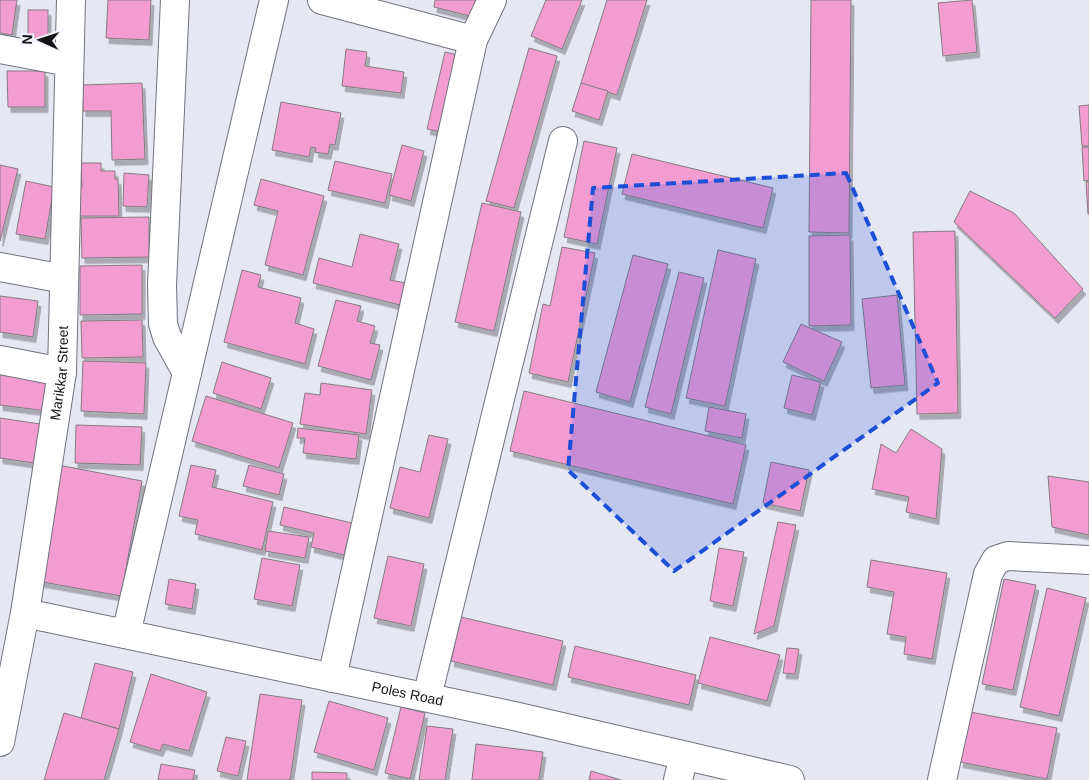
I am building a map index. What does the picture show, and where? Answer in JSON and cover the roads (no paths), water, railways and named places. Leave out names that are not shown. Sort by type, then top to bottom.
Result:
[{"type":"street","name":"Marikkar Street","points":[[0,742],[25,613],[62,372],[71,0]]},
{"type":"street","points":[[175,0],[162,295],[163,324],[167,337],[187,373]]},
{"type":"street","points":[[126,634],[274,0]]},
{"type":"street","points":[[322,0],[473,40]]},
{"type":"street","points":[[332,678],[473,40],[492,0]]},
{"type":"street","points":[[0,49],[69,62]]},
{"type":"street","points":[[427,697],[563,141]]},
{"type":"street","points":[[0,267],[64,279]]},
{"type":"street","points":[[0,360],[62,372]]},
{"type":"street","points":[[942,780],[988,574],[996,560],[1008,556],[1089,560]]},
{"type":"street","name":"Poles Road","points":[[25,613],[524,718],[681,768],[790,780]]}]
